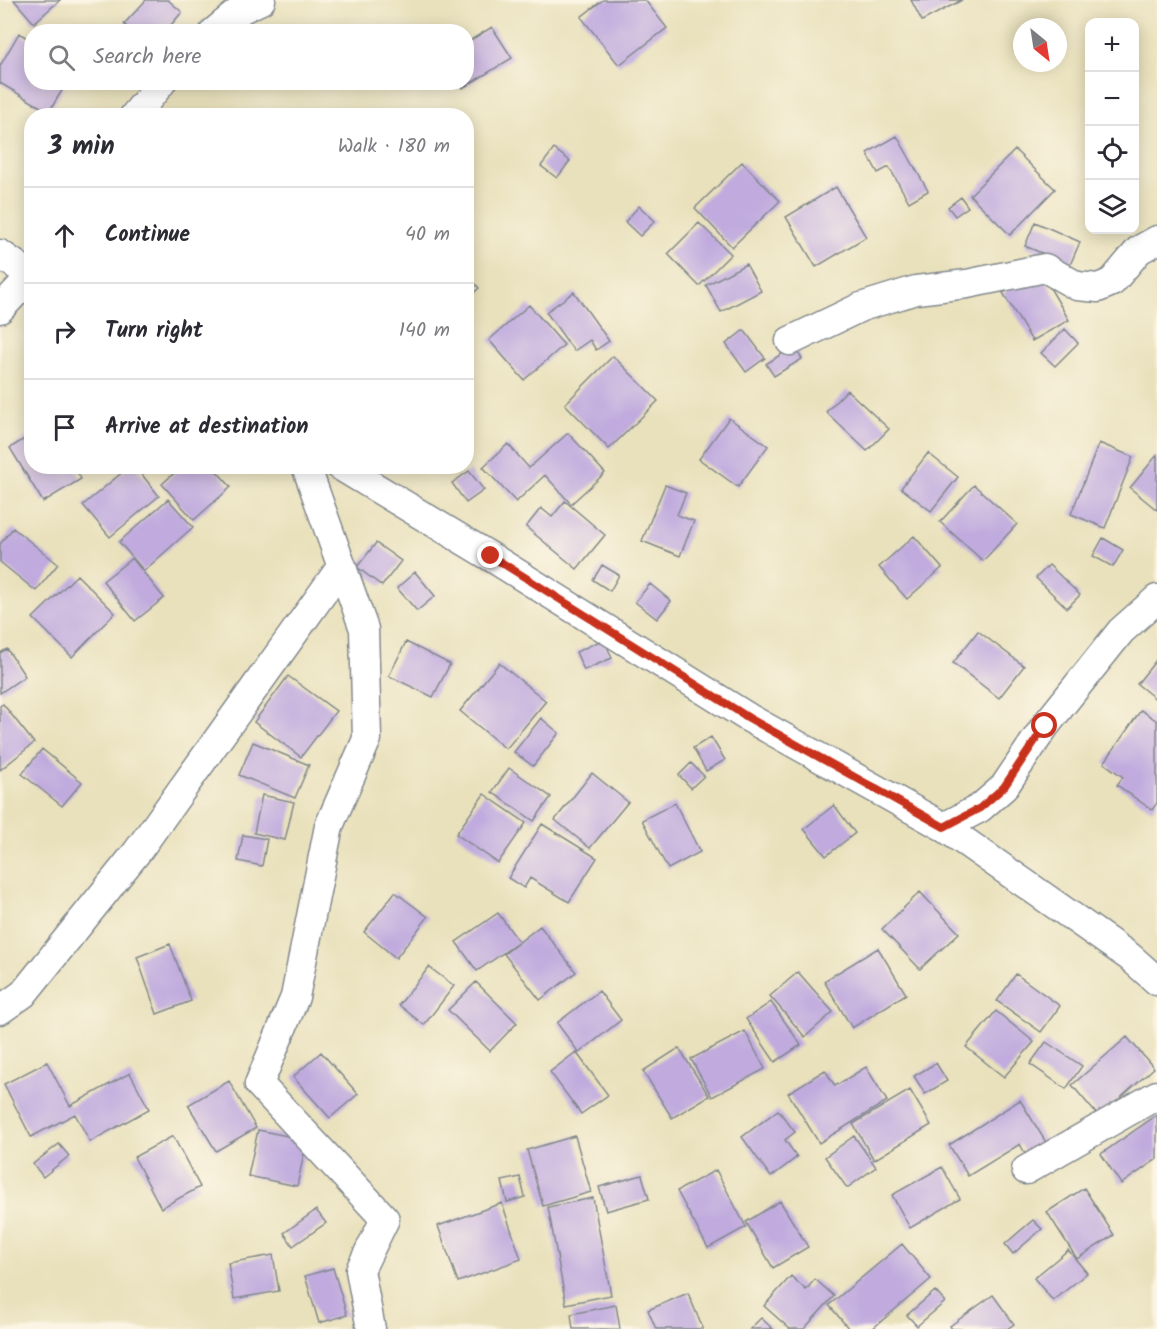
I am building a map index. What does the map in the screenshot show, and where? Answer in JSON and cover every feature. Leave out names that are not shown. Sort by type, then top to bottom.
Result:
[{"type":"street","points":[[224,24],[242,9],[261,0]]},
{"type":"street","points":[[141,108],[155,90]]},
{"type":"street","points":[[790,341],[861,307],[916,290],[967,284],[1045,268],[1077,286],[1098,288],[1112,282],[1139,250],[1157,240]]},
{"type":"street","points":[[0,254],[24,271]]},
{"type":"street","points":[[0,309],[24,283]]},
{"type":"street","points":[[309,474],[364,629],[367,739],[329,826],[295,997],[259,1084],[385,1219],[360,1270],[371,1329]]},
{"type":"street","points":[[353,474],[491,556],[749,718],[944,827],[1130,957],[1157,981]]},
{"type":"street","points":[[0,1010],[23,994],[137,852],[342,566]]},
{"type":"street","points":[[944,827],[980,808],[1004,787],[1045,726],[1121,631],[1157,599]]},
{"type":"street","points":[[1026,1170],[1157,1095]]},
{"type":"building","points":[[14,0],[60,0],[34,23]]},
{"type":"building","points":[[146,0],[168,0],[182,12],[172,24],[124,24]]},
{"type":"building","points":[[603,0],[645,0],[667,28],[619,65],[581,17]]},
{"type":"building","points":[[911,0],[962,0],[922,21]]},
{"type":"building","points":[[492,27],[512,58],[474,81],[474,38]]},
{"type":"building","points":[[19,33],[24,36],[24,90],[62,90],[51,108],[42,108],[0,83],[0,66]]},
{"type":"building","points":[[897,136],[928,191],[909,202],[889,167],[878,173],[867,153]]},
{"type":"building","points":[[554,149],[570,161],[557,178],[541,166]]},
{"type":"building","points":[[1015,150],[1055,189],[1010,235],[970,195]]},
{"type":"building","points":[[742,162],[780,201],[732,247],[695,208]]},
{"type":"building","points":[[836,187],[866,237],[816,267],[786,217]]},
{"type":"building","points":[[961,197],[968,207],[955,216],[948,207]]},
{"type":"building","points":[[639,206],[655,221],[640,236],[625,222]]},
{"type":"building","points":[[1035,222],[1080,242],[1070,265],[1025,246]]},
{"type":"building","points":[[699,223],[731,254],[699,286],[668,254]]},
{"type":"building","points":[[746,264],[761,291],[721,312],[706,285]]},
{"type":"building","points":[[1040,271],[1069,320],[1032,341],[1003,293]]},
{"type":"building","points":[[474,283],[479,288],[474,293]]},
{"type":"building","points":[[574,292],[609,341],[596,350],[590,340],[574,351],[546,312]]},
{"type":"building","points":[[529,305],[564,345],[524,380],[489,340]]},
{"type":"building","points":[[1065,329],[1078,343],[1055,366],[1041,353]]},
{"type":"building","points":[[744,330],[765,358],[746,372],[726,344]]},
{"type":"building","points":[[794,346],[802,359],[774,376],[766,364]]},
{"type":"building","points":[[613,356],[658,401],[609,449],[565,404]]},
{"type":"building","points":[[847,390],[889,429],[867,451],[826,412]]},
{"type":"building","points":[[729,418],[768,446],[738,487],[699,459]]},
{"type":"building","points":[[568,433],[605,473],[571,504],[545,475],[516,502],[483,467],[508,444],[529,468]]},
{"type":"building","points":[[24,439],[24,471],[10,448]]},
{"type":"building","points":[[1099,443],[1133,457],[1105,528],[1071,514]]},
{"type":"building","points":[[928,453],[958,477],[931,511],[901,488]]},
{"type":"building","points":[[1157,455],[1157,510],[1130,488]]},
{"type":"building","points":[[26,474],[78,474],[81,479],[43,502]]},
{"type":"building","points":[[120,474],[141,474],[159,496],[110,537],[83,505]]},
{"type":"building","points":[[173,474],[219,474],[231,487],[194,520],[162,484]]},
{"type":"building","points":[[465,474],[471,474],[484,490],[466,503],[452,483]]},
{"type":"building","points":[[665,485],[686,493],[677,515],[694,521],[680,556],[642,541]]},
{"type":"building","points":[[974,485],[1017,524],[983,561],[940,522]]},
{"type":"building","points":[[168,499],[193,527],[144,571],[119,542]]},
{"type":"building","points":[[565,501],[605,535],[577,569],[526,527],[541,508],[552,517]]},
{"type":"building","points":[[13,528],[58,564],[36,591],[0,562],[0,544]]},
{"type":"building","points":[[914,536],[942,568],[907,599],[879,567]]},
{"type":"building","points":[[1103,538],[1123,550],[1113,567],[1093,556]]},
{"type":"building","points":[[376,543],[401,561],[382,586],[357,567]]},
{"type":"building","points":[[132,558],[164,598],[135,621],[103,581]]},
{"type":"building","points":[[602,565],[619,575],[610,591],[593,580]]},
{"type":"building","points":[[1049,565],[1080,595],[1067,608],[1036,578]]},
{"type":"building","points":[[415,572],[435,596],[417,611],[397,588]]},
{"type":"building","points":[[77,575],[115,613],[72,657],[33,618]]},
{"type":"building","points":[[650,584],[671,601],[657,619],[635,602]]},
{"type":"building","points":[[978,631],[1024,666],[999,698],[953,663]]},
{"type":"building","points":[[604,639],[612,658],[584,670],[576,652]]},
{"type":"building","points":[[406,642],[450,664],[433,697],[389,676]]},
{"type":"building","points":[[7,649],[25,676],[0,693],[0,653]]},
{"type":"building","points":[[1157,659],[1157,700],[1137,684]]},
{"type":"building","points":[[499,663],[546,701],[506,749],[460,711]]},
{"type":"building","points":[[288,676],[336,711],[301,757],[254,722]]},
{"type":"building","points":[[3,704],[34,743],[0,770],[0,706]]},
{"type":"building","points":[[1141,710],[1157,721],[1157,803],[1152,810],[1117,785],[1123,777],[1104,763]]},
{"type":"building","points":[[541,718],[559,733],[533,766],[514,752]]},
{"type":"building","points":[[711,737],[725,760],[706,771],[693,748]]},
{"type":"building","points":[[253,742],[309,765],[295,798],[239,775]]},
{"type":"building","points":[[42,749],[82,782],[62,806],[22,774]]},
{"type":"building","points":[[691,763],[704,776],[691,788],[679,775]]},
{"type":"building","points":[[509,768],[551,797],[534,821],[492,792]]},
{"type":"building","points":[[592,773],[628,802],[590,848],[555,820]]},
{"type":"building","points":[[484,794],[526,823],[498,863],[456,834]]},
{"type":"building","points":[[262,795],[294,802],[285,840],[254,833]]},
{"type":"building","points":[[675,803],[700,852],[668,869],[642,820]]},
{"type":"building","points":[[834,805],[855,833],[826,856],[804,829]]},
{"type":"building","points":[[542,824],[597,858],[569,902],[530,878],[524,888],[508,878]]},
{"type":"building","points":[[243,835],[267,839],[262,866],[238,861]]},
{"type":"building","points":[[395,892],[428,917],[396,958],[364,932]]},
{"type":"building","points":[[920,892],[959,933],[920,969],[882,929]]},
{"type":"building","points":[[498,913],[519,942],[477,971],[456,942]]},
{"type":"building","points":[[540,926],[576,972],[540,1000],[504,954]]},
{"type":"building","points":[[170,944],[191,1001],[157,1014],[137,957]]},
{"type":"building","points":[[878,948],[906,994],[852,1028],[824,981]]},
{"type":"building","points":[[429,967],[454,986],[424,1025],[399,1005]]},
{"type":"building","points":[[798,972],[833,1012],[805,1037],[770,996]]},
{"type":"building","points":[[1016,974],[1060,1006],[1041,1032],[997,1001]]},
{"type":"building","points":[[476,982],[517,1023],[490,1051],[448,1010]]},
{"type":"building","points":[[599,991],[621,1020],[579,1053],[557,1023]]},
{"type":"building","points":[[771,1002],[801,1045],[775,1062],[746,1019]]},
{"type":"building","points":[[996,1011],[1034,1042],[1004,1077],[966,1047]]},
{"type":"building","points":[[745,1031],[765,1069],[712,1097],[691,1059]]},
{"type":"building","points":[[1127,1037],[1154,1068],[1099,1117],[1072,1085]]},
{"type":"building","points":[[1046,1042],[1082,1066],[1066,1089],[1030,1064]]},
{"type":"building","points":[[679,1048],[709,1096],[672,1118],[643,1071]]},
{"type":"building","points":[[321,1052],[358,1094],[330,1118],[293,1077]]},
{"type":"building","points":[[576,1052],[608,1095],[581,1114],[550,1072]]},
{"type":"building","points":[[47,1062],[70,1106],[130,1073],[149,1109],[90,1142],[75,1114],[31,1137],[4,1084]]},
{"type":"building","points":[[936,1063],[947,1081],[925,1094],[914,1076]]},
{"type":"building","points":[[866,1067],[887,1101],[819,1143],[788,1093],[825,1070],[835,1086]]},
{"type":"building","points":[[229,1081],[256,1128],[216,1151],[188,1105]]},
{"type":"building","points":[[910,1090],[931,1125],[874,1160],[853,1124]]},
{"type":"building","points":[[1020,1100],[1047,1144],[1027,1157],[1020,1144],[968,1176],[949,1145]]},
{"type":"building","points":[[778,1110],[795,1132],[785,1140],[797,1157],[771,1177],[742,1137]]},
{"type":"building","points":[[1157,1115],[1157,1159],[1121,1184],[1101,1154]]},
{"type":"building","points":[[258,1130],[307,1140],[297,1186],[248,1176]]},
{"type":"building","points":[[173,1136],[200,1187],[161,1208],[134,1157]]},
{"type":"building","points":[[575,1136],[591,1192],[543,1206],[527,1150]]},
{"type":"building","points":[[854,1136],[876,1167],[847,1188],[825,1157]]},
{"type":"building","points":[[59,1144],[69,1156],[43,1177],[33,1164]]},
{"type":"building","points":[[942,1167],[960,1199],[910,1228],[892,1195]]},
{"type":"building","points":[[716,1170],[746,1227],[708,1248],[677,1191]]},
{"type":"building","points":[[642,1175],[649,1199],[606,1211],[599,1187]]},
{"type":"building","points":[[520,1177],[525,1197],[507,1202],[502,1181]]},
{"type":"building","points":[[1084,1188],[1114,1235],[1077,1259],[1047,1212]]},
{"type":"building","points":[[593,1198],[611,1295],[566,1304],[548,1207]]},
{"type":"building","points":[[780,1201],[808,1247],[773,1268],[746,1222]]},
{"type":"building","points":[[502,1203],[521,1259],[458,1282],[438,1226]]},
{"type":"building","points":[[316,1210],[326,1223],[293,1246],[284,1233]]},
{"type":"building","points":[[1033,1220],[1042,1229],[1013,1254],[1005,1244]]},
{"type":"building","points":[[902,1244],[931,1279],[872,1329],[849,1329],[829,1305]]},
{"type":"building","points":[[1068,1250],[1087,1273],[1053,1301],[1034,1278]]},
{"type":"building","points":[[273,1255],[279,1291],[234,1299],[228,1263]]},
{"type":"building","points":[[333,1268],[347,1315],[319,1323],[305,1276]]},
{"type":"building","points":[[791,1276],[806,1290],[815,1279],[834,1296],[804,1329],[790,1329],[764,1306]]},
{"type":"building","points":[[935,1291],[945,1302],[917,1326],[907,1315]]},
{"type":"building","points":[[688,1293],[703,1329],[656,1329],[648,1310]]},
{"type":"building","points":[[993,1295],[1014,1324],[1007,1329],[952,1329],[950,1326]]},
{"type":"building","points":[[616,1305],[620,1329],[573,1329],[571,1314]]},
{"type":"building","points":[[761,1318],[773,1329],[750,1329]]},
{"type":"route","points":[[491,556],[749,718],[856,780],[944,827],[980,808],[1004,787],[1045,726]]}]
